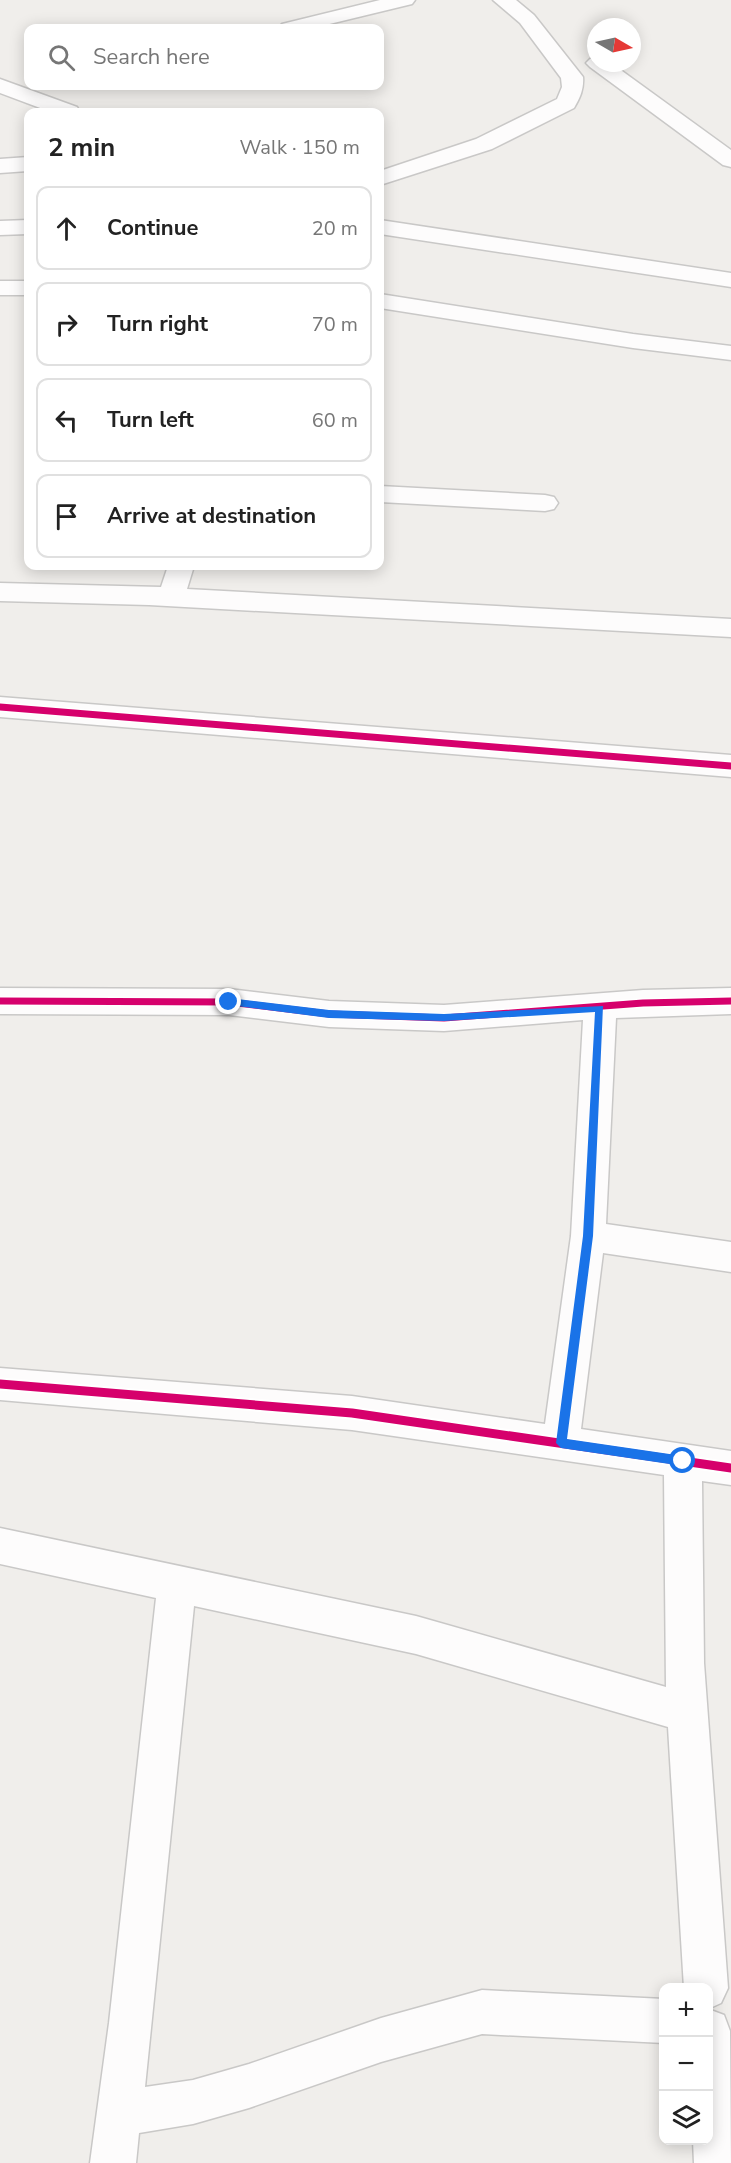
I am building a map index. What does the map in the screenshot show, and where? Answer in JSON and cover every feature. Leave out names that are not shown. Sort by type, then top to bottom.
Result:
[{"type":"street","points":[[306,24],[405,0]]},
{"type":"street","points":[[503,0],[527,19],[587,57]]},
{"type":"street","points":[[384,177],[484,144],[566,102],[573,87],[572,77],[527,19]]},
{"type":"street","points":[[609,72],[731,160]]},
{"type":"street","points":[[0,85],[24,79]]},
{"type":"street","points":[[0,85],[59,108]]},
{"type":"street","points":[[0,166],[24,164]]},
{"type":"street","points":[[0,228],[24,227]]},
{"type":"street","points":[[384,227],[731,280]]},
{"type":"street","points":[[0,288],[24,288]]},
{"type":"street","points":[[384,302],[633,341],[731,353]]},
{"type":"street","points":[[384,494],[545,503]]},
{"type":"street","points":[[171,598],[180,570]]},
{"type":"street","points":[[0,592],[171,598],[731,628]]},
{"type":"street","points":[[0,707],[731,766]]},
{"type":"street","points":[[0,1001],[229,1002],[329,1014],[444,1017],[644,1004],[731,1001]]},
{"type":"street","points":[[561,1443],[588,1236],[600,1008]]},
{"type":"street","points":[[588,1236],[731,1257]]},
{"type":"street","points":[[0,1384],[352,1413],[731,1468]]},
{"type":"street","points":[[683,1461],[684,1663],[706,1983]]},
{"type":"street","points":[[0,1546],[416,1635],[687,1713]]},
{"type":"street","points":[[114,2163],[177,1584]]},
{"type":"street","points":[[120,2114],[193,2102],[249,2086],[381,2040],[482,2012],[554,2013],[659,2021]]},
{"type":"street","points":[[708,2037],[717,2163]]},
{"type":"cycle path","points":[[0,707],[731,766]]},
{"type":"cycle path","points":[[0,1001],[229,1002],[329,1014],[444,1018],[643,1003],[731,1001]]},
{"type":"cycle path","points":[[0,1384],[352,1413],[731,1468]]},
{"type":"route","points":[[229,1002],[329,1014],[444,1017],[600,1008],[588,1236],[561,1443],[683,1461]]}]
